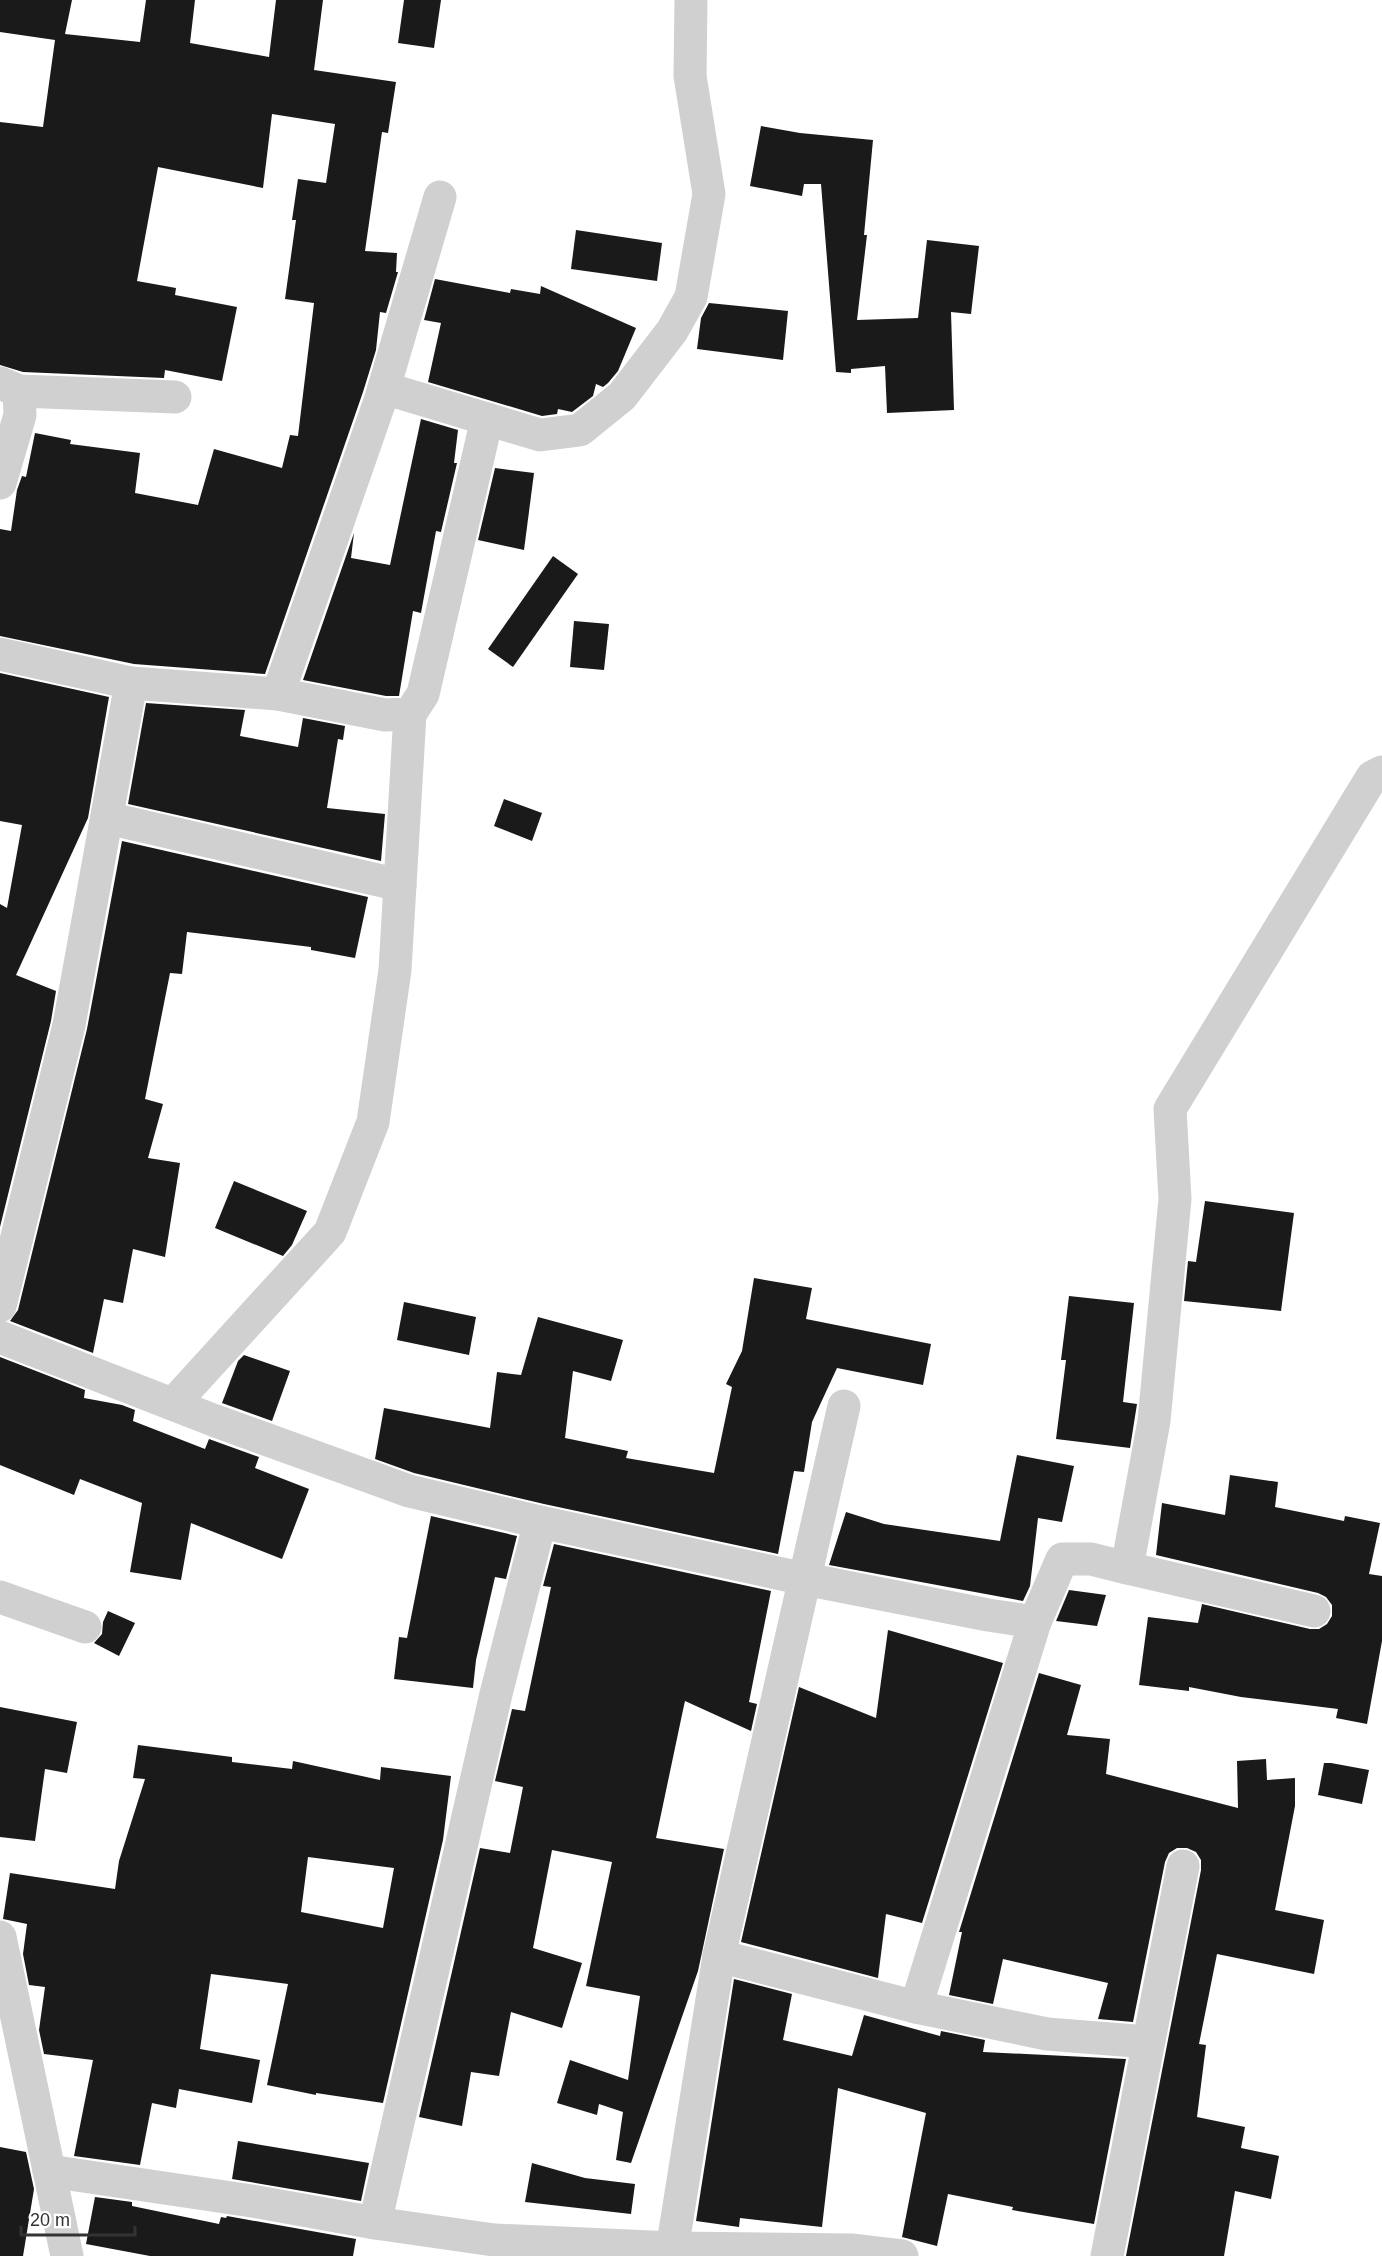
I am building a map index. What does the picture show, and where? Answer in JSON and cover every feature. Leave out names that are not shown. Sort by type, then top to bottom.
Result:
[{"type":"street","points":[[384,388],[540,435],[580,430],[622,396],[672,331],[691,297],[709,194],[690,76],[691,0]]},
{"type":"street","points":[[278,694],[384,388],[440,197]]},
{"type":"street","points":[[0,483],[20,415],[10,387],[175,397]]},
{"type":"street","points":[[173,1404],[330,1232],[373,1122],[395,969],[410,714],[423,694],[488,419]]},
{"type":"street","points":[[0,654],[132,683],[278,694],[385,715],[410,714]]},
{"type":"street","points":[[0,1306],[69,1025],[132,683]]},
{"type":"street","points":[[1127,1568],[1154,1420],[1175,1199],[1170,1109],[1372,777],[1382,772]]},
{"type":"street","points":[[107,818],[400,885]]},
{"type":"street","points":[[0,1337],[409,1491],[540,1522],[806,1579],[1035,1622]]},
{"type":"street","points":[[672,2252],[719,1956],[844,1406]]},
{"type":"street","points":[[375,2223],[496,1694],[540,1522]]},
{"type":"street","points":[[916,2007],[1035,1622],[1062,1559],[1091,1559],[1314,1611]]},
{"type":"street","points":[[0,1597],[85,1627]]},
{"type":"street","points":[[1107,2256],[1183,1866]]},
{"type":"street","points":[[0,1936],[67,2256]]},
{"type":"street","points":[[719,1956],[916,2007],[1047,2034],[1148,2042]]},
{"type":"street","points":[[49,2171],[252,2200],[375,2223],[494,2240],[672,2252],[851,2250],[902,2256]]},
{"type":"building","points":[[0,0],[72,0],[65,34],[140,42],[146,0],[195,0],[190,43],[269,57],[276,0],[323,0],[314,70],[396,82],[388,133],[382,132],[365,251],[397,253],[396,272],[398,272],[386,313],[380,312],[376,350],[363,392],[265,674],[134,664],[0,636],[0,529],[11,531],[17,490],[22,476],[26,477],[35,433],[71,440],[70,444],[140,453],[135,493],[198,505],[214,449],[282,468],[290,435],[298,436],[314,303],[285,299],[296,220],[292,220],[298,179],[326,183],[335,124],[272,114],[263,188],[158,167],[137,281],[176,288],[175,295],[237,307],[222,381],[165,370],[164,378],[23,372],[0,365],[0,122],[43,127],[55,40],[0,32]]},
{"type":"building","points":[[404,0],[441,0],[434,48],[398,43]]},
{"type":"building","points":[[761,126],[800,133],[873,140],[864,235],[867,235],[857,320],[918,318],[927,240],[979,246],[971,314],[951,312],[954,410],[887,413],[885,366],[851,369],[851,373],[836,372],[821,184],[804,184],[802,196],[750,186]]},
{"type":"building","points":[[576,230],[662,243],[657,281],[571,269]]},
{"type":"building","points":[[435,279],[510,293],[511,289],[540,294],[541,286],[636,328],[618,371],[608,383],[603,387],[596,384],[593,396],[572,412],[558,409],[557,414],[542,416],[428,382],[441,323],[424,320]]},
{"type":"building","points":[[709,303],[788,311],[783,360],[697,349],[701,318]]},
{"type":"building","points":[[421,419],[458,430],[454,463],[457,463],[441,532],[436,531],[421,613],[413,611],[399,696],[386,696],[303,680],[354,533],[351,558],[390,565]]},
{"type":"building","points":[[495,468],[534,473],[524,550],[478,540]]},
{"type":"building","points":[[553,556],[578,574],[513,667],[488,649]]},
{"type":"building","points":[[574,621],[609,624],[604,670],[570,667]]},
{"type":"building","points":[[0,673],[109,697],[88,818],[16,975],[56,991],[51,1021],[0,1227],[0,904],[7,908],[22,825],[0,821]]},
{"type":"building","points":[[146,703],[245,710],[240,736],[298,747],[303,718],[345,726],[343,740],[338,739],[327,808],[385,814],[381,861],[128,804]]},
{"type":"building","points":[[504,799],[542,813],[532,841],[494,826]]},
{"type":"building","points":[[122,841],[368,897],[355,958],[311,950],[311,947],[187,932],[182,974],[170,973],[145,1099],[163,1104],[148,1158],[180,1163],[165,1257],[133,1249],[123,1303],[104,1299],[93,1353],[10,1321],[18,1310],[87,1029]]},
{"type":"building","points":[[234,1181],[307,1211],[292,1245],[283,1256],[215,1228]]},
{"type":"building","points":[[1205,1201],[1294,1213],[1281,1311],[1184,1301],[1188,1261],[1196,1262]]},
{"type":"building","points":[[754,1278],[812,1288],[806,1319],[931,1344],[923,1385],[837,1368],[812,1422],[804,1472],[794,1471],[778,1554],[544,1504],[414,1473],[375,1459],[384,1408],[490,1428],[497,1372],[521,1375],[538,1317],[623,1340],[611,1381],[573,1371],[565,1438],[628,1451],[626,1458],[714,1473],[732,1387],[726,1384],[742,1351]]},
{"type":"building","points":[[1069,1296],[1134,1303],[1123,1402],[1137,1404],[1130,1448],[1056,1439],[1066,1360],[1061,1360]]},
{"type":"building","points":[[404,1302],[476,1317],[469,1355],[397,1340]]},
{"type":"building","points":[[244,1355],[290,1371],[272,1421],[222,1403],[238,1361]]},
{"type":"building","points":[[0,1357],[85,1390],[84,1398],[122,1405],[135,1410],[133,1421],[205,1449],[209,1439],[259,1457],[255,1468],[309,1489],[282,1559],[191,1523],[181,1580],[130,1572],[142,1503],[80,1479],[74,1495],[0,1465]]},
{"type":"building","points":[[1017,1455],[1074,1466],[1062,1522],[1038,1518],[1030,1586],[1023,1601],[829,1565],[846,1512],[884,1524],[1000,1541]]},
{"type":"building","points":[[1230,1475],[1278,1482],[1275,1507],[1344,1521],[1345,1516],[1380,1523],[1369,1574],[1382,1576],[1382,1641],[1367,1724],[1336,1718],[1338,1709],[1241,1697],[1189,1687],[1189,1691],[1139,1685],[1148,1617],[1198,1623],[1202,1604],[1310,1629],[1319,1629],[1327,1624],[1332,1616],[1332,1605],[1326,1597],[1318,1593],[1156,1555],[1162,1503],[1225,1515]]},
{"type":"building","points":[[431,1516],[517,1536],[506,1579],[495,1577],[476,1660],[473,1688],[394,1679],[399,1637],[407,1638]]},
{"type":"building","points":[[554,1544],[771,1591],[749,1702],[757,1704],[751,1731],[685,1701],[656,1838],[724,1849],[698,1971],[631,2163],[616,2160],[623,2112],[599,2104],[597,2115],[557,2103],[570,2060],[628,2080],[640,1996],[586,1986],[612,1862],[552,1850],[533,1948],[582,1963],[562,2028],[511,2012],[499,2076],[471,2072],[462,2126],[419,2117],[480,1848],[510,1853],[523,1787],[495,1781],[512,1709],[525,1711],[551,1587],[543,1586]]},
{"type":"building","points":[[1069,1590],[1106,1595],[1097,1626],[1056,1621]]},
{"type":"building","points":[[108,1611],[135,1623],[119,1656],[94,1643],[102,1634],[103,1622]]},
{"type":"building","points":[[888,1630],[1003,1663],[922,1923],[886,1914],[878,1978],[741,1942],[799,1687],[876,1718]]},
{"type":"building","points":[[1039,1673],[1081,1685],[1067,1735],[1110,1739],[1106,1774],[1238,1808],[1237,1761],[1266,1759],[1267,1780],[1295,1778],[1295,1806],[1275,1910],[1324,1920],[1314,1974],[1217,1954],[1199,2044],[1206,2045],[1197,2117],[1245,2127],[1241,2148],[1279,2156],[1271,2199],[1235,2191],[1224,2256],[1126,2256],[1201,1870],[1201,1860],[1196,1852],[1187,1848],[1177,1848],[1169,1853],[1165,1862],[1133,2022],[1098,2019],[1108,1983],[1003,1959],[993,2004],[949,1995],[962,1932],[959,1932]]},
{"type":"building","points":[[0,1707],[77,1722],[67,1773],[45,1769],[35,1841],[0,1837]]},
{"type":"building","points":[[138,1745],[232,1757],[232,1762],[292,1769],[293,1761],[380,1780],[381,1767],[451,1776],[443,1840],[383,2103],[316,2093],[316,2095],[267,2085],[288,1984],[211,1974],[200,2049],[260,2060],[252,2103],[179,2089],[176,2108],[152,2103],[140,2165],[74,2156],[93,2060],[44,2054],[39,2030],[45,1987],[29,1985],[23,1954],[27,1924],[3,1919],[10,1873],[115,1889],[119,1861],[145,1779],[133,1778]],"holes":[[[308,1857],[394,1868],[383,1928],[301,1912]]]},
{"type":"building","points":[[1324,1763],[1369,1770],[1362,1804],[1318,1795]]},
{"type":"building","points":[[734,1979],[792,1994],[783,2040],[852,2056],[864,2015],[940,2036],[941,2031],[985,2040],[983,2052],[1126,2059],[1094,2224],[1012,2210],[1013,2207],[948,2194],[937,2246],[902,2237],[926,2113],[838,2088],[822,2227],[740,2218],[739,2227],[696,2221]]},
{"type":"building","points":[[238,2141],[369,2163],[361,2201],[232,2179]]},
{"type":"building","points":[[0,2147],[26,2152],[34,2189],[23,2256],[0,2256]]},
{"type":"building","points":[[532,2163],[585,2178],[635,2184],[631,2214],[525,2202]]},
{"type":"building","points":[[95,2197],[132,2202],[132,2206],[219,2224],[221,2217],[226,2218],[227,2216],[356,2239],[353,2256],[150,2256],[86,2244]]}]
